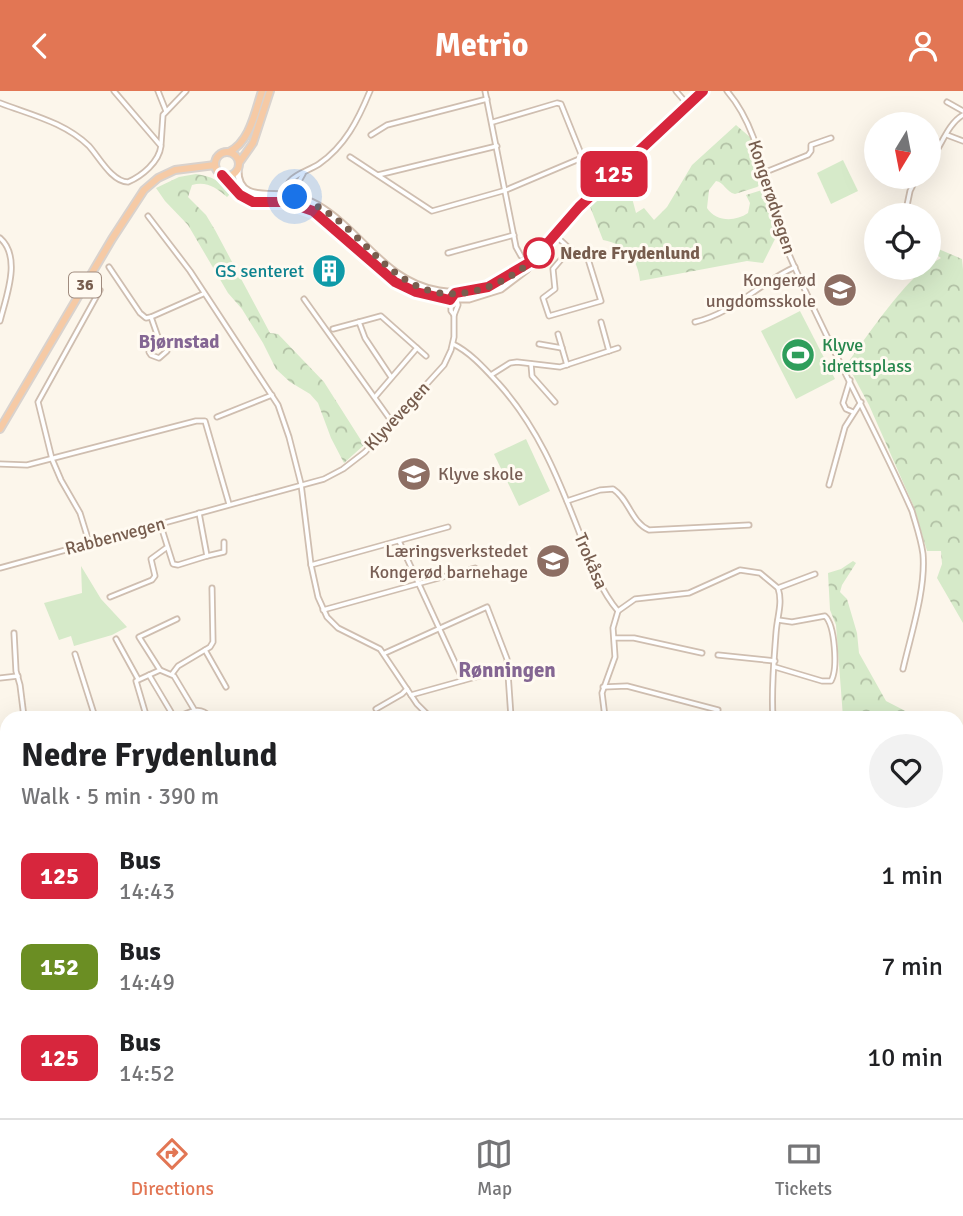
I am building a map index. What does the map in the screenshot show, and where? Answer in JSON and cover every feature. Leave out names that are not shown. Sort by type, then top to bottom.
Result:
[{"type":"highway","points":[[262,91],[243,141],[219,156],[215,165],[222,175],[229,176],[253,143],[270,91]]},
{"type":"highway","points":[[228,152],[236,156],[238,166]]},
{"type":"highway","name":"36","points":[[0,429],[144,190],[158,178],[175,170],[215,165]]},
{"type":"main road","points":[[222,175],[246,199],[259,202],[288,198],[321,216],[395,282],[416,292],[450,300],[479,297],[501,289],[526,270],[596,191],[703,91]]},
{"type":"main road","points":[[238,166],[238,179],[246,190],[308,201],[324,210],[398,276],[429,289],[455,293],[488,287],[532,261]]},
{"type":"street","points":[[114,91],[161,146]]},
{"type":"street","points":[[158,91],[166,111]]},
{"type":"street","points":[[0,103],[48,120],[78,137],[121,182],[134,179],[155,161],[161,146],[160,126],[166,111],[186,91]]},
{"type":"street","points":[[288,198],[303,174],[339,147],[356,123],[370,91]]},
{"type":"street","points":[[485,91],[516,247],[522,256]]},
{"type":"street","points":[[676,91],[688,105]]},
{"type":"street","name":"Kongerødvegen","points":[[727,91],[748,123],[779,229],[795,267],[912,511],[920,536],[922,577],[904,669]]},
{"type":"street","points":[[371,135],[387,125],[487,99]]},
{"type":"street","points":[[942,142],[963,113],[947,102]]},
{"type":"street","points":[[493,123],[556,103],[561,104],[596,191]]},
{"type":"street","points":[[947,135],[963,141]]},
{"type":"street","points":[[764,173],[808,155],[811,145],[831,138]]},
{"type":"street","points":[[378,175],[498,146]]},
{"type":"street","points":[[349,157],[432,211],[506,190],[584,157]]},
{"type":"street","points":[[148,216],[176,251],[272,395],[285,424],[301,484],[311,565],[323,610],[338,628],[374,644],[385,653],[424,711]]},
{"type":"street","points":[[448,253],[514,235]]},
{"type":"street","points":[[555,235],[570,249],[588,259],[601,301],[549,316],[543,298],[555,289],[554,265],[570,249]]},
{"type":"street","points":[[0,238],[9,249],[12,261],[0,321]]},
{"type":"street","points":[[109,267],[139,313],[146,318],[204,294]]},
{"type":"street","points":[[695,322],[730,309],[795,267]]},
{"type":"street","points":[[89,543],[80,513],[52,459],[38,405],[39,397],[100,290]]},
{"type":"street","points":[[455,293],[458,300]]},
{"type":"street","points":[[450,300],[455,293]]},
{"type":"street","points":[[304,299],[392,422]]},
{"type":"street","name":"Klyvevegen","points":[[450,300],[454,315]]},
{"type":"street","name":"Klyvevegen","points":[[301,484],[324,479],[344,469],[372,446],[444,365],[453,344],[454,315],[458,300]]},
{"type":"street","points":[[333,329],[381,316],[426,356]]},
{"type":"street","points":[[152,317],[158,337],[167,351],[159,359],[149,352],[158,337]]},
{"type":"street","points":[[359,322],[365,338],[391,377]]},
{"type":"street","points":[[601,322],[609,351]]},
{"type":"street","points":[[558,334],[567,365]]},
{"type":"street","name":"Trokåsa","points":[[453,344],[462,348],[491,375],[514,401],[538,437],[600,585],[618,611],[635,599],[689,593],[740,571],[760,573],[778,588]]},
{"type":"street","points":[[539,344],[562,348]]},
{"type":"street","points":[[374,397],[417,348]]},
{"type":"street","points":[[491,375],[510,363],[556,367],[618,348]]},
{"type":"street","points":[[531,363],[532,376],[555,402]]},
{"type":"street","name":"Kongerødvegen","points":[[850,380],[843,403],[846,409],[853,412]]},
{"type":"street","points":[[217,417],[272,395]]},
{"type":"street","name":"Kongerødvegen","points":[[830,485],[845,427],[861,402]]},
{"type":"street","points":[[0,464],[22,465],[52,459],[196,421],[205,421],[229,504]]},
{"type":"street","name":"Rabbenvegen","points":[[0,568],[301,484]]},
{"type":"street","points":[[567,501],[600,490],[613,489],[620,495],[638,524],[649,530],[749,524]]},
{"type":"street","points":[[199,513],[207,556]]},
{"type":"street","points":[[160,523],[166,548],[175,565],[224,552],[225,542]]},
{"type":"street","points":[[311,565],[448,527]]},
{"type":"street","points":[[400,541],[463,680]]},
{"type":"street","points":[[110,597],[152,580],[155,576],[151,559],[166,548]]},
{"type":"street","points":[[323,610],[475,568]]},
{"type":"street","points":[[773,711],[772,688],[780,600],[778,588],[815,574]]},
{"type":"street","points":[[172,674],[178,666],[212,645],[212,588]]},
{"type":"street","points":[[385,653],[487,607],[505,653],[510,711]]},
{"type":"street","points":[[604,711],[603,687],[614,661],[614,623],[618,611]]},
{"type":"street","points":[[775,667],[822,681],[831,681],[835,674],[832,631],[828,618],[825,616],[792,622],[778,620]]},
{"type":"street","points":[[177,619],[139,637],[160,670],[172,674],[195,711],[204,711]]},
{"type":"street","points":[[14,633],[23,711]]},
{"type":"street","points":[[614,638],[646,640],[702,653]]},
{"type":"street","points":[[116,639],[138,679]]},
{"type":"street","points":[[205,650],[226,687]]},
{"type":"street","points":[[75,655],[93,711]]},
{"type":"street","points":[[718,655],[775,661]]},
{"type":"street","points":[[411,695],[508,668]]},
{"type":"street","points":[[144,711],[135,686],[138,679],[160,670]]},
{"type":"street","points":[[0,678],[18,675]]},
{"type":"street","points":[[149,675],[170,711]]},
{"type":"street","points":[[603,687],[627,686],[718,710]]},
{"type":"street","points":[[376,709],[407,689]]},
{"type":"green space","points":[[736,125],[751,138],[764,182],[735,194],[716,181],[709,190],[707,208],[720,218],[737,218],[748,213],[750,203],[746,195],[765,191],[777,235],[763,263],[747,261],[640,281],[629,254],[618,245],[603,240],[589,204],[614,183],[632,198],[636,213],[644,208],[654,220],[667,207],[692,165]]},
{"type":"green space","points":[[843,160],[858,191],[831,204],[817,173]]},
{"type":"green space","points":[[196,174],[216,180],[230,194],[227,197],[211,186],[197,184],[192,185],[188,197],[206,215],[270,333],[278,334],[324,382],[364,445],[344,463],[318,403],[276,369],[263,343],[242,309],[228,293],[188,225],[156,188],[179,177]]},
{"type":"green space","points":[[941,250],[962,259],[963,623],[937,578],[942,564],[941,551],[927,551],[914,507],[869,405],[847,364],[911,281],[941,280]]},
{"type":"green space","name":"Klyve idrettsplass","points":[[800,311],[835,379],[796,399],[761,331]]},
{"type":"green space","points":[[526,439],[550,491],[519,506],[494,454]]},
{"type":"green space","points":[[853,561],[856,563],[840,592],[847,599],[857,633],[859,653],[886,701],[905,711],[843,711],[836,625],[830,610],[828,573]]},
{"type":"green space","points":[[81,566],[101,599],[127,627],[112,635],[74,646],[71,636],[59,640],[44,603],[82,593]]},
{"type":"bus line","name":"125","points":[[222,175],[240,195],[253,202],[287,202],[313,211],[395,282],[427,296],[450,300],[455,293],[478,290],[495,284],[532,261],[579,207],[703,91]]},
{"type":"place","name":"Nedre Frydenlund","points":[[539,253]]},
{"type":"place","name":"GS senteret","points":[[329,271]]},
{"type":"place","name":"Kongerød ungdomsskole","points":[[840,290]]},
{"type":"place","name":"Klyve idrettsplass","points":[[798,355]]},
{"type":"place","name":"Klyve skole","points":[[414,474]]},
{"type":"place","name":"Læringsverkstedet Kongerød barnehage","points":[[553,561]]},
{"type":"district","name":"Bjørnstad","points":[[179,342]]},
{"type":"district","name":"Rønningen","points":[[507,670]]},
{"type":"route","points":[[295,197],[308,201],[331,215],[398,276],[418,286],[441,292],[455,293],[488,287],[510,276],[539,253]]}]
